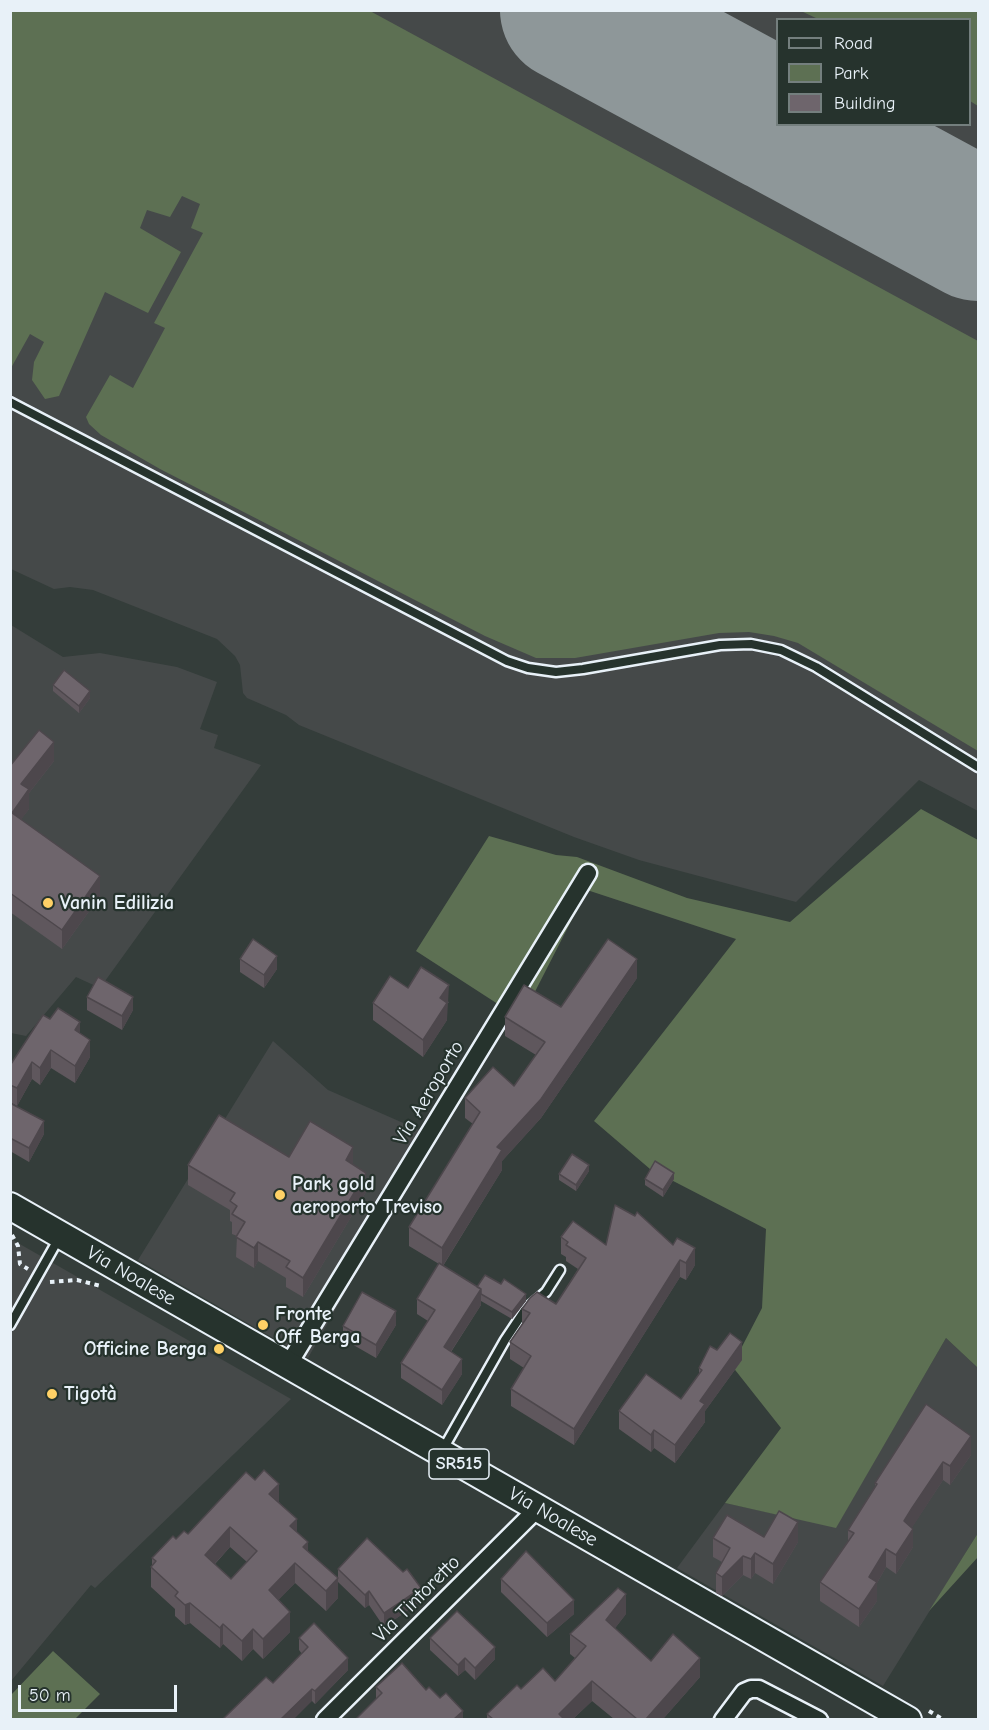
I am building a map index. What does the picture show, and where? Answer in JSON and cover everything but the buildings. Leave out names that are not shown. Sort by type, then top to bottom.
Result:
[{"type":"main road","name":"Via Noalese","points":[[10,1206],[440,1454],[908,1719]]},
{"type":"street","name":"Via Aeroporto","points":[[288,1365],[588,873]]},
{"type":"street","name":"Via Tintoretto","points":[[325,1719],[537,1509]]},
{"type":"street","points":[[723,1719],[744,1692],[751,1689],[759,1689],[819,1719]]},
{"type":"lane","points":[[10,402],[507,661],[528,668],[556,672],[720,645],[751,644],[781,651],[816,667],[978,767]]},
{"type":"lane","points":[[10,1325],[61,1235]]},
{"type":"lane","points":[[440,1454],[525,1310],[546,1292],[560,1270]]},
{"type":"path","points":[[10,1234],[18,1246],[20,1264],[24,1266]]},
{"type":"shaded area","points":[[10,11],[978,11],[978,811],[919,780],[796,902],[639,860],[574,837],[299,725],[286,715],[247,698],[243,693],[240,665],[235,656],[217,639],[93,590],[70,587],[54,589],[11,569]]},
{"type":"shaded area","points":[[11,625],[63,657],[100,653],[177,667],[217,682],[200,729],[218,735],[214,748],[261,765],[100,988],[76,977],[26,1036],[11,1033]]},
{"type":"shaded area","points":[[273,1041],[328,1090],[433,1136],[308,1358],[138,1260]]},
{"type":"shaded area","points":[[11,1239],[291,1399],[95,1588],[91,1585],[11,1681]]},
{"type":"shaded area","points":[[946,1338],[978,1368],[978,1533],[883,1686],[677,1568],[725,1503],[836,1527]]},
{"type":"green space","points":[[11,10],[370,11],[978,341],[978,751],[798,643],[774,636],[749,632],[719,633],[575,658],[536,658],[485,636],[160,469],[101,435],[89,424],[86,417],[110,375],[133,388],[165,328],[154,323],[203,233],[191,228],[200,204],[182,196],[170,217],[147,210],[140,228],[181,252],[148,313],[105,292],[59,396],[45,399],[32,380],[34,362],[44,342],[30,334],[11,368]]},
{"type":"green space","points":[[801,11],[978,11],[978,106],[971,102],[971,18],[816,18]]},
{"type":"green space","points":[[921,809],[978,840],[978,1368],[946,1338],[836,1528],[725,1503],[781,1428],[732,1366],[762,1308],[766,1229],[650,1169],[594,1121],[736,939],[587,890],[521,1019],[416,951],[489,836],[556,855],[577,857],[687,898],[790,922]]},
{"type":"green space","points":[[978,1533],[978,1557],[929,1611]]},
{"type":"green space","points":[[53,1651],[100,1694],[75,1719],[11,1719],[11,1695]]},
{"type":"runway","points":[[571,10],[776,121]]},
{"type":"runway","points":[[786,126],[978,230]]},
{"type":"place","name":"Vanin Edilizia","points":[[48,903]]},
{"type":"place","name":"Park gold aeroporto Treviso","points":[[280,1195]]},
{"type":"place","name":"Fronte Off. Berga","points":[[263,1325]]},
{"type":"place","name":"Officine Berga","points":[[219,1349]]},
{"type":"place","name":"Tigotà","points":[[52,1394]]}]
